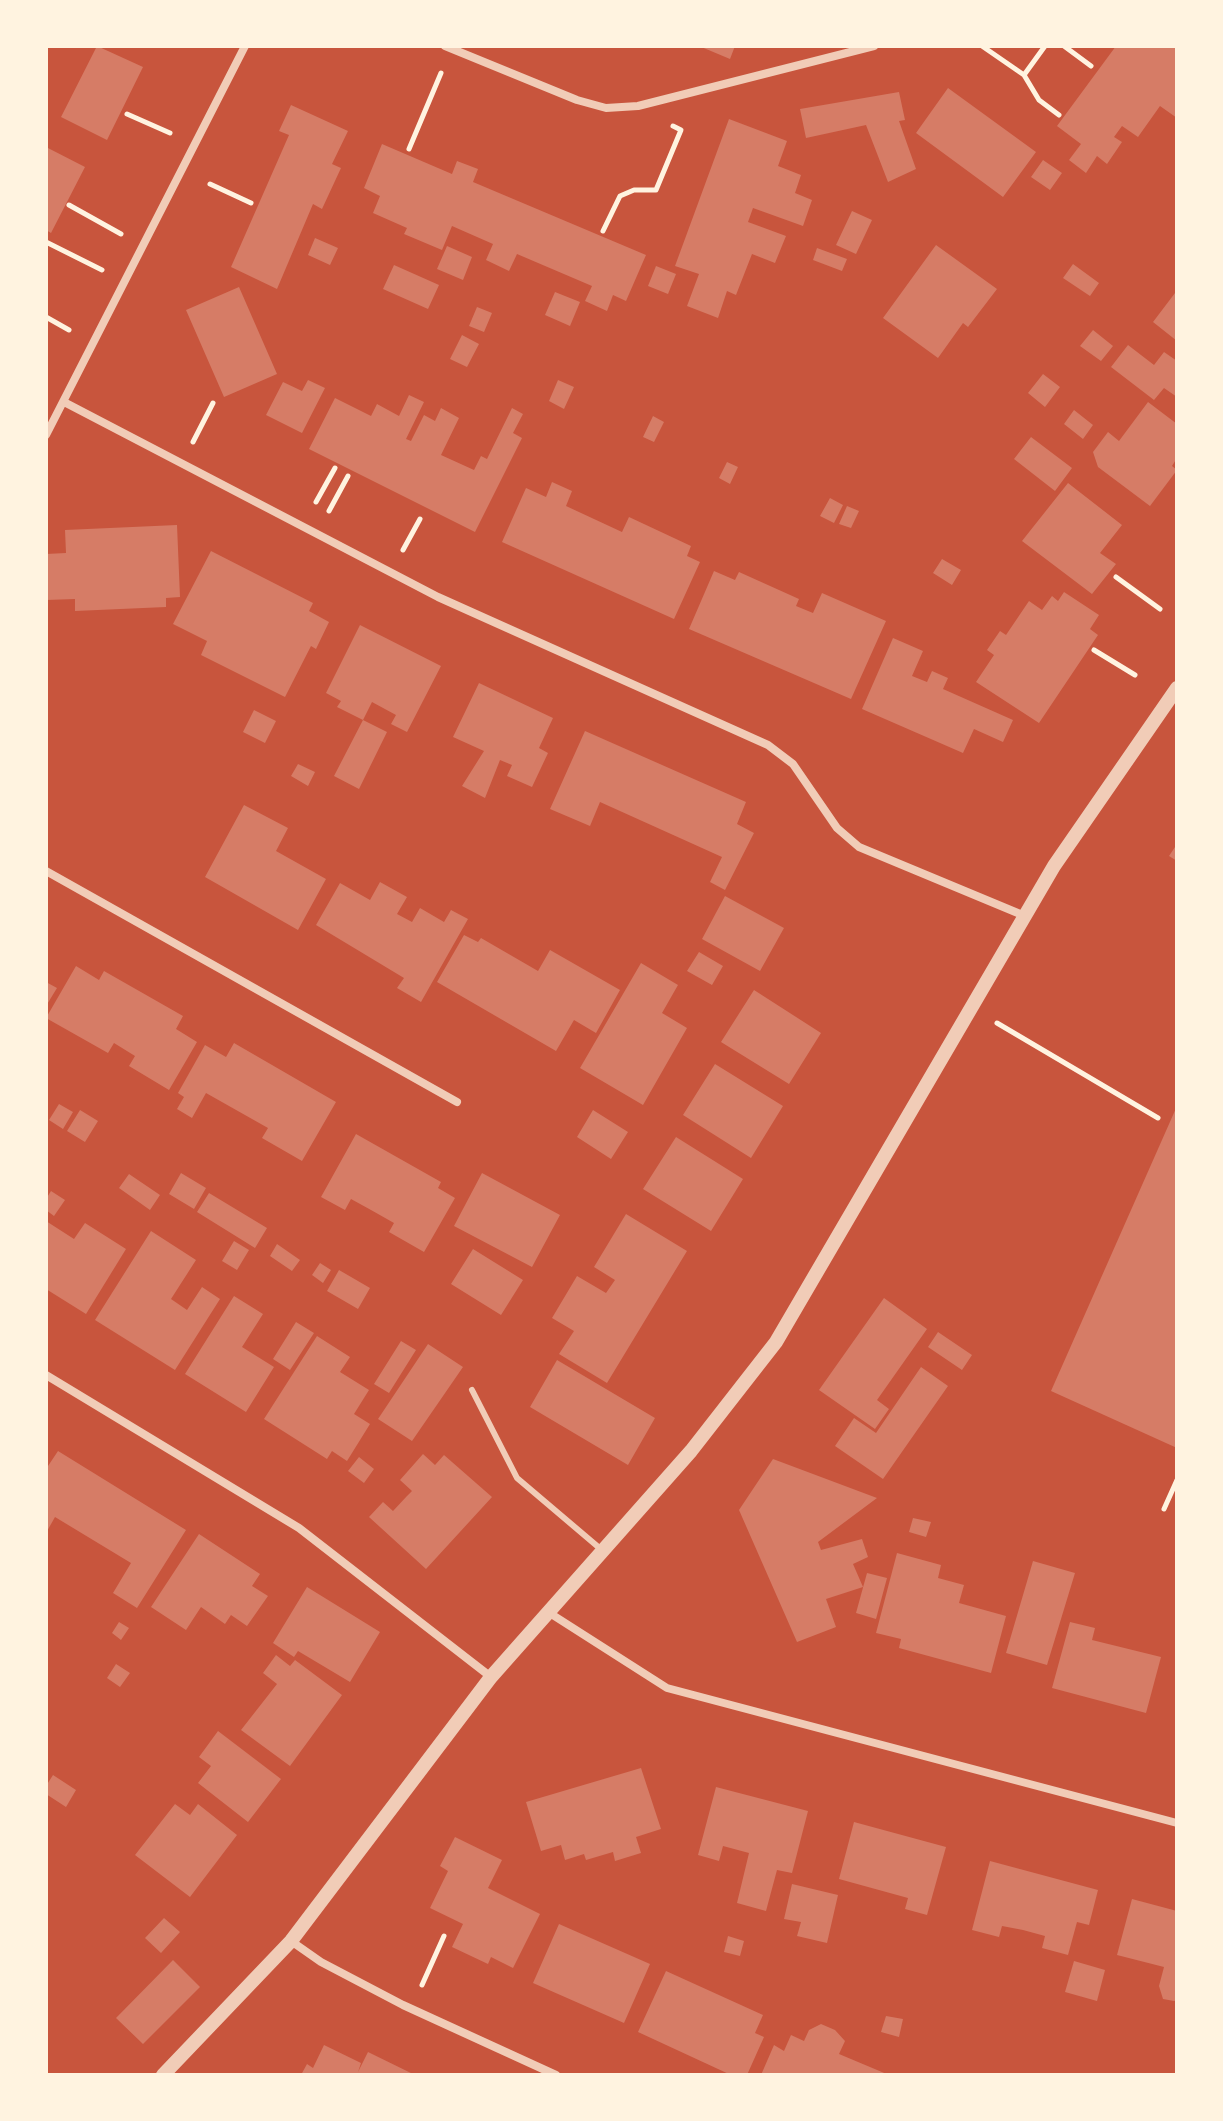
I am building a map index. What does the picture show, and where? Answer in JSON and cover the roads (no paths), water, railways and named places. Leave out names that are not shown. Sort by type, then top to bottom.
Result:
[{"type":"street","points":[[46,435],[245,46]]},
{"type":"street","points":[[445,46],[577,100],[606,108],[638,106],[874,46]]},
{"type":"street","points":[[64,402],[438,597],[768,745],[793,764],[837,828],[859,847],[1025,916]]},
{"type":"street","points":[[163,2075],[291,1941],[491,1677],[691,1451],[776,1342],[1072,836],[1177,688]]},
{"type":"street","points":[[46,871],[457,1102]]},
{"type":"street","points":[[46,1375],[299,1528],[491,1677]]},
{"type":"street","points":[[548,1612],[667,1688],[1177,1823]]},
{"type":"street","points":[[291,1941],[321,1962],[403,2005],[556,2075]]},
{"type":"lane","points":[[472,1390],[517,1478],[603,1551]]}]
